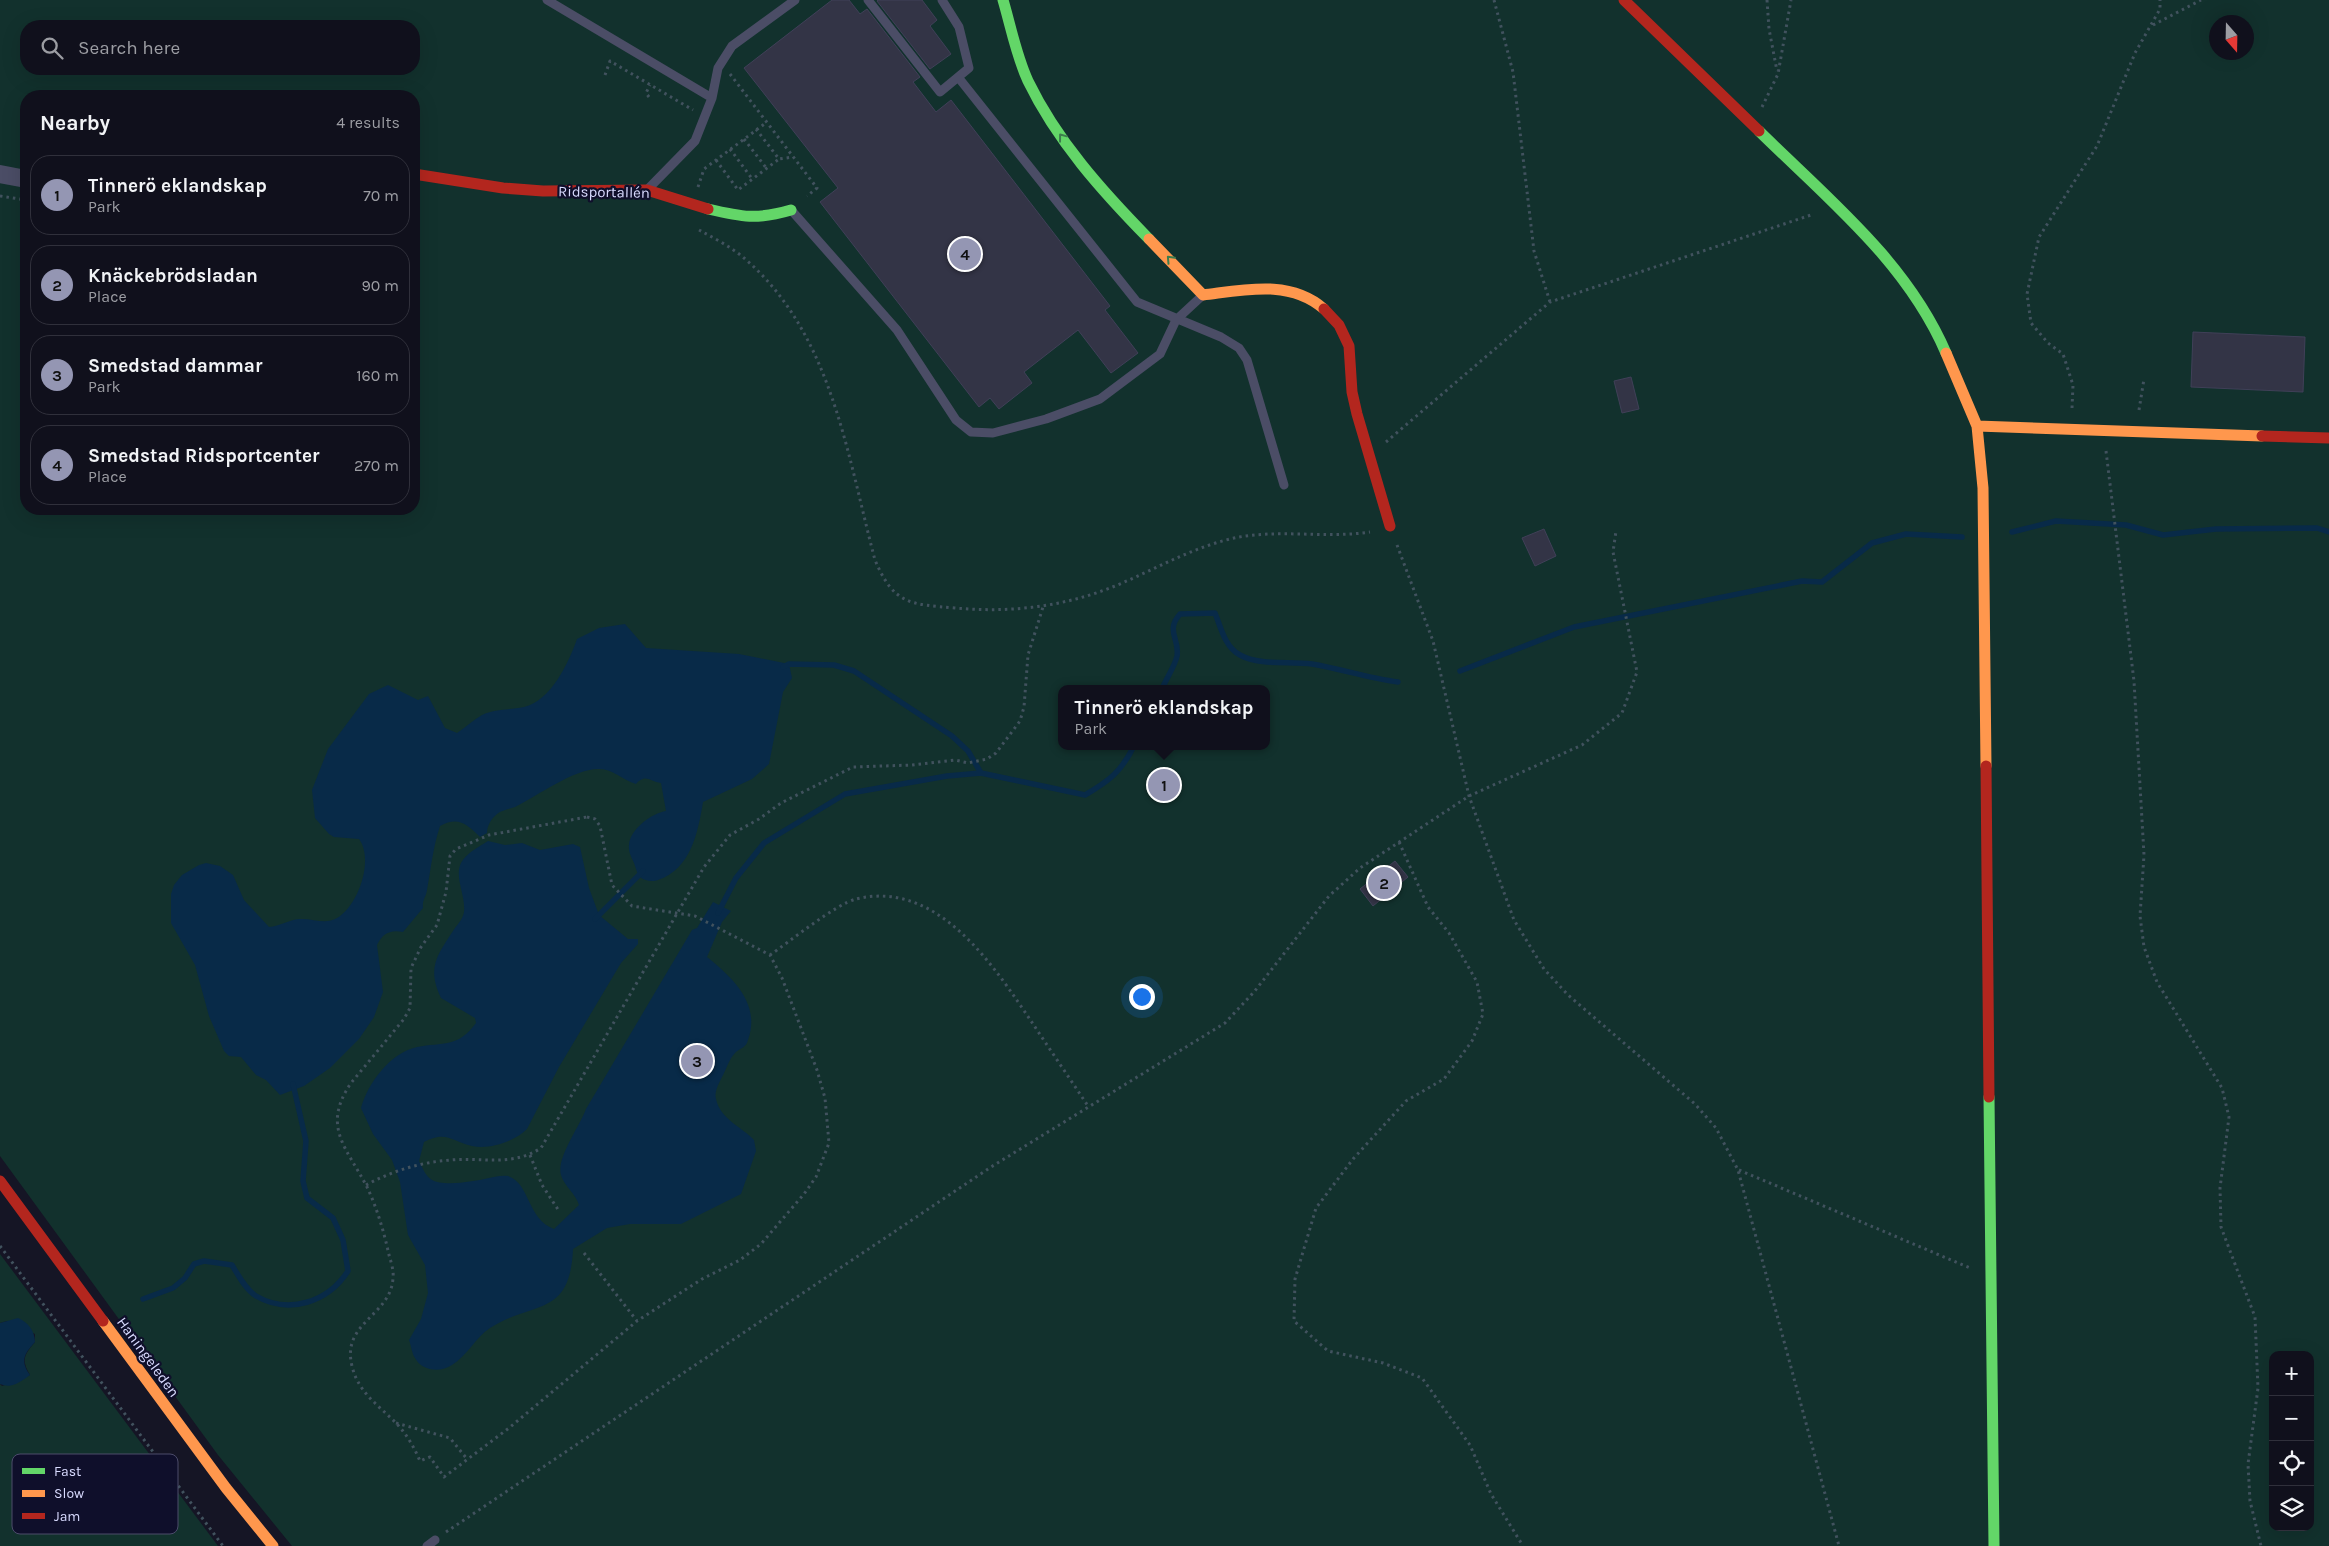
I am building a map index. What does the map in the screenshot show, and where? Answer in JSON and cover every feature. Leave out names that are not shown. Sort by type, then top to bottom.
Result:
[{"type":"street","points":[[1003,0],[1027,79],[1053,126],[1087,171],[1203,294],[1280,289],[1306,297],[1328,311],[1342,328],[1350,348],[1352,393],[1368,458],[1390,526]]},
{"type":"street","points":[[1624,0],[1880,249],[1914,294],[1938,335],[1977,426],[1983,488],[1994,1546]]},
{"type":"street","points":[[0,174],[20,178]]},
{"type":"street","name":"Ridsportallén","points":[[420,175],[523,190],[647,190],[692,205],[743,217],[767,217],[791,210]]},
{"type":"street","points":[[1977,426],[2329,438]]},
{"type":"street","name":"Haningeleden","points":[[0,1181],[226,1488],[273,1546]]},
{"type":"lane","points":[[547,0],[712,98]]},
{"type":"lane","points":[[647,190],[695,141],[712,98],[722,64],[732,46],[795,0]]},
{"type":"lane","points":[[868,0],[940,92],[969,68],[959,27],[942,0]]},
{"type":"lane","points":[[958,77],[1137,302],[1176,320],[1221,337],[1239,348],[1247,360],[1284,486]]},
{"type":"lane","points":[[791,210],[897,330],[956,420],[971,432],[992,433],[1046,419],[1100,399],[1160,354],[1176,320],[1203,294]]},
{"type":"lane","points":[[427,1546],[435,1540]]},
{"type":"path","points":[[1494,0],[1513,72],[1534,251],[1550,302]]},
{"type":"path","points":[[1767,0],[1769,29],[1778,74]]},
{"type":"path","points":[[1752,125],[1778,74],[1791,0]]},
{"type":"path","points":[[2072,429],[2074,385],[2063,354],[2048,343],[2030,323],[2028,294],[2035,256],[2039,238],[2097,146],[2135,53],[2160,9],[2160,0]]},
{"type":"path","points":[[2152,25],[2201,0]]},
{"type":"path","points":[[605,75],[610,61],[704,117]]},
{"type":"path","points":[[722,64],[817,188],[791,210]]},
{"type":"path","points":[[649,97],[646,93],[650,85]]},
{"type":"path","points":[[766,122],[704,169],[687,223],[744,258],[783,299],[810,343],[825,376],[875,560],[883,578],[892,591],[904,600],[921,605],[989,611],[1043,607],[1115,586],[1168,560],[1233,538],[1262,535],[1349,535],[1373,532],[1390,526],[1433,641],[1469,796],[1514,920],[1544,969],[1568,995],[1695,1104],[1723,1140],[1738,1170],[1839,1546]]},
{"type":"path","points":[[756,129],[779,159]]},
{"type":"path","points":[[744,139],[767,169]]},
{"type":"path","points":[[730,149],[753,180]]},
{"type":"path","points":[[716,160],[738,190],[779,159],[793,157]]},
{"type":"path","points":[[0,196],[20,199]]},
{"type":"path","points":[[1368,458],[1550,302],[1836,207]]},
{"type":"path","points":[[2137,432],[2144,379]]},
{"type":"path","points":[[2106,430],[2134,681],[2144,855],[2140,916],[2143,939],[2157,982],[2222,1088],[2229,1117],[2220,1188],[2221,1227],[2255,1317],[2258,1388],[2248,1464],[2250,1501],[2261,1546]]},
{"type":"path","points":[[435,1540],[991,1167],[1225,1023],[1254,992],[1329,896],[1360,868],[1469,796],[1582,745],[1622,713],[1636,672],[1613,552],[1616,531]]},
{"type":"path","points":[[366,1185],[394,1172],[430,1162],[453,1160],[483,1162],[530,1155],[541,1148],[607,1032],[714,853],[730,835],[759,819],[781,803],[853,767],[954,760],[968,763],[987,759],[996,753],[1020,721],[1024,706],[1028,655],[1043,607]]},
{"type":"path","points":[[586,817],[595,819],[600,826],[612,885],[632,906],[694,916],[770,955],[782,978],[817,1070],[825,1098],[830,1143],[816,1177],[804,1194],[761,1244],[740,1260],[702,1279],[637,1321],[509,1428],[466,1458],[444,1477],[430,1457],[420,1461],[411,1442],[396,1423],[365,1395],[354,1375],[350,1358],[352,1339],[365,1321],[384,1302],[394,1278],[384,1234],[366,1185],[341,1143],[338,1132],[337,1112],[343,1094],[350,1083],[404,1019],[410,1008],[411,968],[414,958],[437,925],[443,905],[450,856],[456,849],[489,836],[586,817]]},
{"type":"path","points":[[1399,842],[1428,907],[1449,933],[1477,982],[1483,1014],[1472,1041],[1444,1079],[1406,1101],[1353,1159],[1316,1208],[1295,1280],[1294,1321],[1328,1351],[1383,1363],[1422,1378],[1470,1445],[1491,1494],[1522,1546]]},
{"type":"path","points":[[770,955],[853,900],[870,896],[886,897],[909,902],[930,910],[952,924],[988,960],[1088,1106]]},
{"type":"path","points":[[530,1155],[542,1185],[559,1211]]},
{"type":"path","points":[[1738,1170],[1991,1277]]},
{"type":"path","points":[[0,1246],[155,1454]]},
{"type":"path","points":[[584,1253],[637,1321]]},
{"type":"path","points":[[396,1423],[450,1438],[466,1458]]},
{"type":"path","points":[[178,1485],[223,1546]]},
{"type":"green space","points":[[0,0],[2329,0],[2329,1546],[292,1546],[218,1455],[0,1156]]},
{"type":"green space","points":[[0,1254],[149,1454],[12,1454],[12,1534],[178,1534],[178,1492],[218,1546],[0,1546],[0,1384],[2,1386],[30,1375],[25,1365],[25,1358],[35,1342],[35,1334],[7,1321],[0,1323]]},
{"type":"water","points":[[625,624],[646,648],[739,654],[789,664],[792,678],[783,692],[769,764],[752,779],[703,802],[691,848],[678,867],[669,875],[651,881],[640,877],[630,855],[630,839],[637,828],[648,818],[666,811],[661,783],[643,779],[636,784],[603,769],[578,773],[515,807],[499,813],[490,823],[487,833],[480,837],[471,828],[462,823],[446,823],[440,826],[423,908],[403,932],[394,931],[387,933],[377,945],[383,992],[374,1017],[359,1039],[330,1068],[304,1086],[280,1095],[266,1080],[256,1075],[241,1057],[229,1056],[224,1051],[209,1016],[195,965],[171,923],[171,894],[174,885],[182,875],[206,863],[220,866],[233,875],[244,900],[269,927],[299,919],[328,921],[337,918],[345,912],[358,893],[362,881],[365,858],[359,839],[334,837],[315,818],[312,790],[328,749],[369,694],[388,685],[418,700],[428,696],[445,728],[457,733],[487,713],[524,707],[534,703],[551,689],[558,679],[577,639],[599,628]]},
{"type":"water","points":[[488,841],[505,845],[522,843],[540,850],[573,844],[580,847],[589,888],[599,915],[628,939],[638,939],[638,944],[621,963],[559,1067],[527,1129],[509,1141],[487,1147],[472,1146],[444,1137],[424,1142],[419,1161],[428,1177],[437,1182],[452,1183],[508,1176],[521,1186],[533,1210],[545,1224],[554,1229],[579,1205],[561,1175],[560,1168],[565,1151],[586,1109],[692,930],[697,928],[713,902],[731,911],[722,922],[707,957],[735,983],[748,1003],[751,1015],[751,1027],[746,1045],[735,1053],[729,1061],[717,1088],[716,1099],[722,1112],[754,1140],[756,1151],[741,1194],[681,1224],[630,1224],[607,1228],[573,1249],[570,1271],[565,1287],[557,1297],[547,1304],[506,1319],[490,1328],[457,1361],[447,1368],[437,1370],[422,1366],[413,1354],[409,1340],[421,1319],[428,1293],[425,1265],[408,1235],[400,1182],[392,1160],[373,1134],[361,1108],[364,1098],[375,1079],[389,1062],[407,1050],[442,1044],[463,1037],[476,1023],[475,1018],[441,998],[434,978],[434,969],[439,953],[463,914],[464,906],[459,880],[461,863],[469,853]]},
{"type":"water","points":[[18,1318],[30,1327],[34,1334],[35,1342],[28,1350],[24,1362],[30,1375],[16,1384],[8,1386],[0,1384],[0,1323]]},
{"type":"building","points":[[832,0],[849,0],[860,14],[867,9],[920,77],[913,82],[936,112],[951,100],[1110,306],[1105,310],[1138,353],[1111,373],[1078,330],[1024,372],[1032,383],[999,409],[990,398],[979,407],[820,202],[838,188],[744,68]]},
{"type":"building","points":[[878,0],[922,0],[937,20],[930,26],[951,54],[930,69]]},
{"type":"building","points":[[2193,332],[2305,337],[2303,392],[2191,387]]},
{"type":"building","points":[[1631,377],[1639,409],[1622,413],[1614,381]]},
{"type":"building","points":[[1544,529],[1556,556],[1535,566],[1522,538]]},
{"type":"building","points":[[1395,861],[1408,877],[1373,906],[1360,889]]},
{"type":"waterway","points":[[2012,532],[2056,521],[2126,525],[2163,535],[2216,529],[2317,528],[2329,532]]},
{"type":"waterway","points":[[1460,671],[1574,627],[1802,581],[1822,582],[1872,543],[1906,534],[1962,537]]},
{"type":"waterway","points":[[1164,685],[1177,656],[1177,645],[1173,630],[1180,614],[1215,613],[1224,637],[1235,652],[1240,655],[1256,661],[1312,664],[1398,682]]},
{"type":"waterway","points":[[783,667],[789,664],[834,665],[854,671],[952,736],[968,751],[981,773]]},
{"type":"waterway","points":[[718,913],[736,878],[764,843],[845,794],[947,776],[981,773],[1085,795],[1114,775],[1132,750]]},
{"type":"waterway","points":[[595,919],[643,871]]},
{"type":"waterway","points":[[143,1299],[173,1288],[185,1278],[194,1264],[204,1261],[232,1265],[249,1290],[256,1296],[269,1302],[294,1305],[319,1298],[340,1282],[348,1271],[343,1240],[333,1218],[307,1198],[303,1181],[306,1141],[293,1084]]},
{"type":"traffic: fast","points":[[1003,0],[1024,71],[1040,103],[1067,145],[1098,184],[1149,239]]},
{"type":"traffic: fast","points":[[1759,131],[1864,233],[1888,261],[1910,289],[1930,320],[1946,353]]},
{"type":"traffic: fast","points":[[708,209],[750,216],[768,215],[791,210]]},
{"type":"traffic: fast","points":[[1989,1097],[1994,1546]]},
{"type":"traffic: slow","points":[[1149,239],[1203,295],[1250,289],[1282,290],[1297,293],[1324,309]]},
{"type":"traffic: slow","points":[[1946,353],[1977,426],[2262,436]]},
{"type":"traffic: slow","points":[[1977,426],[1983,488],[1986,766]]},
{"type":"traffic: slow","points":[[103,1321],[226,1488],[273,1546]]},
{"type":"traffic: jam","points":[[1624,0],[1759,131]]},
{"type":"traffic: jam","points":[[420,175],[503,188],[543,191],[647,190],[708,209]]},
{"type":"traffic: jam","points":[[1324,309],[1339,325],[1349,346],[1352,392],[1357,414],[1390,526]]},
{"type":"traffic: jam","points":[[2262,436],[2329,438]]},
{"type":"traffic: jam","points":[[1986,766],[1989,1097]]},
{"type":"traffic: jam","points":[[0,1181],[103,1321]]},
{"type":"place","name":"Smedstad Ridsportcenter","points":[[965,254]]},
{"type":"place","name":"Tinnerö eklandskap","points":[[1164,785]]},
{"type":"place","name":"Knäckebrödsladan","points":[[1384,883]]},
{"type":"place","name":"Smedstad dammar","points":[[697,1061]]}]
